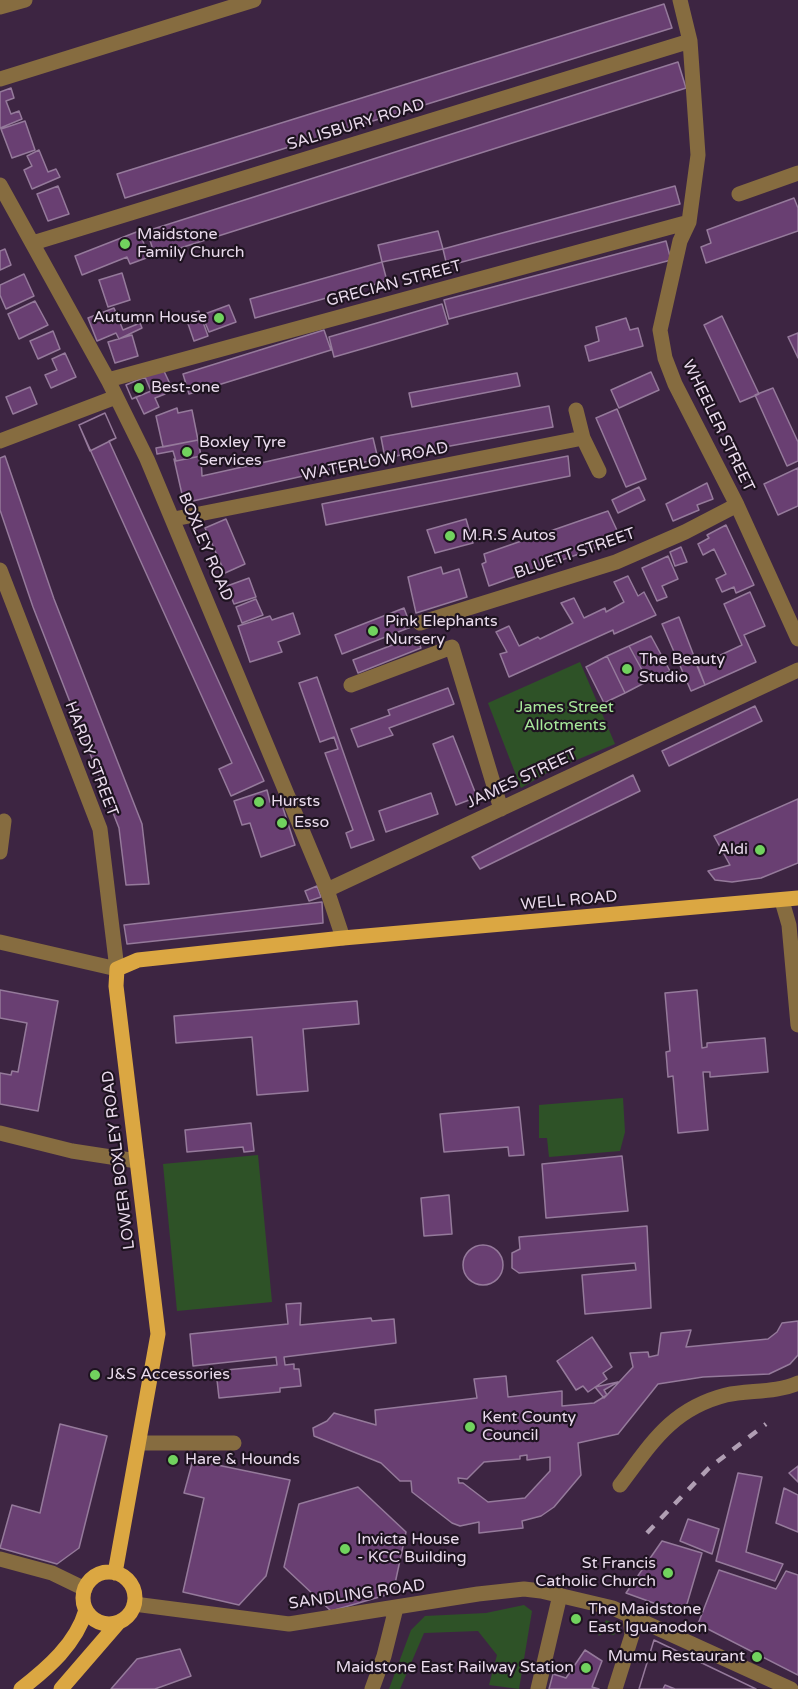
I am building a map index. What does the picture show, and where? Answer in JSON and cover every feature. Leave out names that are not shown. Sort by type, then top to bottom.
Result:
[{"type":"main road","name":"WELL ROAD","points":[[344,938],[782,902],[798,898]]},
{"type":"main road","points":[[117,969],[138,960],[344,938]]},
{"type":"main road","name":"LOWER BOXLEY ROAD","points":[[115,1573],[158,1334],[116,986],[117,969]]},
{"type":"main road","points":[[21,1689],[44,1671],[71,1642],[86,1610],[85,1589],[88,1582],[100,1573],[115,1573],[129,1581],[135,1596],[131,1612],[118,1623],[61,1689]]},
{"type":"main road","points":[[86,1610],[99,1622],[118,1623]]},
{"type":"street","points":[[0,8],[25,0]]},
{"type":"street","points":[[0,79],[254,0]]},
{"type":"street","name":"WHEELER STREET","points":[[680,0],[690,41],[698,155],[689,222],[680,242],[660,330],[665,358],[675,384],[737,505],[798,639]]},
{"type":"street","name":"SALISBURY ROAD","points":[[33,243],[690,41]]},
{"type":"street","points":[[739,194],[798,173]]},
{"type":"street","name":"BOXLEY ROAD","points":[[0,185],[108,380],[174,519],[327,890],[344,938]]},
{"type":"street","name":"GRECIAN STREET","points":[[108,380],[689,222]]},
{"type":"street","points":[[0,441],[116,397]]},
{"type":"street","points":[[576,410],[583,438],[598,471]]},
{"type":"street","name":"WATERLOW ROAD","points":[[174,519],[583,438]]},
{"type":"street","name":"BLUETT STREET","points":[[420,623],[616,562],[685,532],[737,505]]},
{"type":"street","name":"HARDY STREET","points":[[0,570],[3,587],[100,830],[117,969]]},
{"type":"street","points":[[351,685],[452,647],[501,808]]},
{"type":"street","name":"JAMES STREET","points":[[327,890],[798,669]]},
{"type":"street","points":[[0,852],[4,821]]},
{"type":"street","points":[[782,902],[789,925],[798,1025]]},
{"type":"street","points":[[0,942],[117,969]]},
{"type":"street","points":[[0,1133],[72,1151],[137,1161]]},
{"type":"street","points":[[620,1485],[663,1428],[694,1407],[725,1395],[798,1383]]},
{"type":"street","points":[[140,1443],[234,1443]]},
{"type":"street","points":[[0,1559],[52,1573],[85,1589]]},
{"type":"street","name":"SANDLING ROAD","points":[[134,1605],[289,1624],[478,1594],[524,1589],[613,1608],[791,1689]]},
{"type":"street","points":[[538,1689],[560,1595]]},
{"type":"street","points":[[372,1689],[384,1656],[396,1608]]},
{"type":"street","points":[[615,1689],[632,1635],[630,1617]]},
{"type":"green space","name":"James Street Allotments","points":[[580,662],[615,744],[550,771],[521,788],[488,703]]},
{"type":"green space","points":[[623,1098],[625,1132],[620,1151],[549,1157],[547,1138],[539,1138],[539,1105]]},
{"type":"green space","points":[[258,1155],[272,1302],[177,1311],[163,1164]]},
{"type":"green space","points":[[524,1605],[532,1611],[519,1689],[489,1685],[497,1655],[478,1631],[424,1633],[400,1689],[389,1689],[411,1630],[425,1616],[486,1613]]},
{"type":"green space","points":[[606,1620],[619,1625],[614,1635],[605,1633],[598,1636]]},
{"type":"building","points":[[664,4],[672,28],[125,198],[117,174]]},
{"type":"building","points":[[678,62],[686,88],[155,256],[147,231]]},
{"type":"building","points":[[11,88],[14,98],[6,101],[11,114],[19,111],[22,119],[0,128],[0,92]]},
{"type":"building","points":[[25,121],[35,150],[12,158],[1,129]]},
{"type":"building","points":[[39,150],[48,172],[56,169],[60,177],[32,189],[24,170],[32,166],[27,156]]},
{"type":"building","points":[[58,186],[69,214],[48,221],[37,194]]},
{"type":"building","points":[[675,186],[680,204],[447,266],[443,249]]},
{"type":"building","points":[[794,198],[798,208],[798,231],[706,263],[701,247],[711,243],[707,230]]},
{"type":"building","name":"Maidstone Family Church","points":[[139,231],[149,257],[130,264],[127,257],[82,275],[75,256]]},
{"type":"building","points":[[438,231],[443,249],[382,262],[378,245]]},
{"type":"building","points":[[666,241],[671,260],[449,319],[444,300]]},
{"type":"building","points":[[5,249],[11,265],[0,270],[0,251]]},
{"type":"building","points":[[382,262],[387,281],[255,318],[250,299]]},
{"type":"building","points":[[122,273],[130,300],[108,307],[99,280]]},
{"type":"building","points":[[24,274],[34,296],[6,309],[0,295],[0,285]]},
{"type":"building","points":[[35,301],[48,325],[19,339],[8,314]]},
{"type":"building","points":[[442,304],[448,324],[334,357],[329,337]]},
{"type":"building","name":"Autumn House","points":[[229,305],[236,322],[209,332],[202,315]]},
{"type":"building","points":[[114,308],[123,330],[140,323],[142,328],[119,339],[116,333],[97,341],[88,318]]},
{"type":"building","points":[[199,311],[208,336],[194,341],[185,315]]},
{"type":"building","points":[[722,316],[759,394],[740,402],[704,325]]},
{"type":"building","points":[[626,318],[630,330],[638,328],[643,346],[589,361],[585,346],[599,341],[596,327]]},
{"type":"building","points":[[324,330],[331,350],[189,394],[183,374]]},
{"type":"building","points":[[53,331],[60,349],[38,359],[30,341]]},
{"type":"building","points":[[798,333],[798,358],[788,337]]},
{"type":"building","points":[[132,335],[138,356],[115,363],[108,342]]},
{"type":"building","points":[[65,353],[76,377],[51,388],[45,375],[57,370],[52,359]]},
{"type":"building","points":[[163,369],[171,386],[163,389],[165,394],[155,398],[159,407],[144,414],[136,397],[132,399],[126,385]]},
{"type":"building","points":[[651,372],[659,390],[619,408],[611,390]]},
{"type":"building","points":[[517,373],[520,386],[412,407],[409,393]]},
{"type":"building","name":"Best-one","points":[[145,377],[151,391],[132,399],[126,385]]},
{"type":"building","points":[[30,387],[37,404],[13,414],[6,397]]},
{"type":"building","points":[[773,388],[798,442],[798,461],[787,466],[755,395]]},
{"type":"building","points":[[549,406],[553,427],[385,458],[381,437]]},
{"type":"building","points":[[177,408],[178,413],[192,410],[198,440],[163,447],[156,416]]},
{"type":"building","points":[[617,409],[646,479],[626,487],[596,418]]},
{"type":"building","points":[[105,413],[116,438],[109,441],[264,781],[231,796],[219,769],[232,763],[79,425]]},
{"type":"building","points":[[105,413],[116,438],[90,451],[79,425]]},
{"type":"building","points":[[373,438],[378,459],[184,503],[174,459],[176,461],[201,456],[202,476]]},
{"type":"building","name":"Boxley Tyre Services","points":[[198,440],[201,456],[176,461],[173,451],[157,454],[156,448]]},
{"type":"building","points":[[5,456],[54,599],[142,824],[149,884],[126,885],[119,828],[33,607],[0,510],[0,458]]},
{"type":"building","points":[[568,456],[570,476],[326,525],[322,504]]},
{"type":"building","points":[[798,468],[798,506],[778,515],[764,484]]},
{"type":"building","points":[[707,483],[713,499],[697,505],[699,510],[673,521],[666,504]]},
{"type":"building","points":[[639,487],[645,500],[618,513],[612,500]]},
{"type":"building","points":[[608,511],[621,539],[489,586],[482,564],[486,562],[484,554]]},
{"type":"building","points":[[226,519],[245,564],[225,573],[205,528]]},
{"type":"building","name":"M.R.S Autos","points":[[466,519],[473,543],[435,553],[427,530]]},
{"type":"building","points":[[726,525],[754,585],[736,593],[734,587],[722,592],[716,579],[726,574],[714,549],[703,555],[698,544],[709,538],[707,535]]},
{"type":"building","points":[[681,547],[687,562],[675,566],[670,552]]},
{"type":"building","points":[[668,556],[678,579],[662,586],[667,597],[657,601],[642,568]]},
{"type":"building","points":[[441,567],[443,574],[459,569],[467,597],[416,613],[408,577]]},
{"type":"building","points":[[628,576],[638,596],[644,592],[656,615],[614,634],[613,630],[509,677],[500,654],[507,652],[496,632],[509,626],[519,646],[538,637],[540,639],[573,623],[561,603],[574,598],[584,618],[605,608],[606,612],[624,602],[614,582]]},
{"type":"building","points":[[249,578],[256,597],[234,604],[227,586]]},
{"type":"building","points":[[750,592],[765,626],[744,635],[756,662],[705,685],[697,666],[742,645],[724,604]]},
{"type":"building","points":[[256,599],[263,615],[242,623],[236,607]]},
{"type":"building","name":"Pink Elephants Nursery","points":[[404,608],[411,627],[342,654],[335,635]]},
{"type":"building","points":[[293,613],[300,634],[278,642],[282,652],[250,662],[238,626],[270,616],[272,620]]},
{"type":"building","points":[[679,617],[705,685],[691,691],[662,624]]},
{"type":"building","points":[[416,636],[421,648],[358,673],[353,660]]},
{"type":"building","points":[[651,636],[670,671],[648,681],[629,646]]},
{"type":"building","name":"The Beauty Studio","points":[[629,646],[648,681],[625,693],[607,656]]},
{"type":"building","points":[[607,656],[625,693],[604,703],[586,667]]},
{"type":"building","points":[[317,677],[374,840],[351,848],[346,833],[353,830],[325,753],[338,749],[334,737],[320,742],[299,683]]},
{"type":"building","points":[[448,688],[454,704],[389,728],[393,735],[358,747],[351,729],[390,715],[388,710]]},
{"type":"building","points":[[755,706],[762,721],[669,766],[662,751]]},
{"type":"building","points":[[453,736],[477,797],[456,805],[433,744]]},
{"type":"building","points":[[633,775],[640,791],[480,869],[472,857]]},
{"type":"building","points":[[267,790],[270,802],[280,799],[295,845],[261,857],[250,823],[242,825],[234,801]]},
{"type":"building","points":[[431,793],[438,814],[386,832],[379,811]]},
{"type":"building","name":"Aldi","points":[[798,799],[798,863],[761,878],[732,882],[715,880],[708,871],[730,865],[714,836]]},
{"type":"building","points":[[317,886],[321,897],[309,901],[305,891]]},
{"type":"building","points":[[322,902],[323,923],[127,944],[124,925]]},
{"type":"building","points":[[0,990],[58,1001],[38,1111],[0,1104],[0,1073],[11,1075],[12,1071],[18,1072],[27,1023],[0,1018]]},
{"type":"building","points":[[697,990],[702,1048],[707,1047],[707,1043],[765,1038],[768,1072],[710,1077],[710,1072],[703,1072],[708,1130],[678,1133],[673,1076],[668,1077],[666,1052],[670,1051],[665,993]]},
{"type":"building","points":[[357,1001],[359,1024],[303,1029],[308,1091],[257,1095],[252,1037],[176,1043],[174,1016]]},
{"type":"building","points":[[519,1107],[524,1155],[509,1156],[508,1147],[444,1152],[440,1114]]},
{"type":"building","points":[[251,1123],[254,1151],[244,1152],[243,1147],[187,1152],[185,1130]]},
{"type":"building","points":[[622,1156],[628,1211],[546,1218],[542,1164]]},
{"type":"building","points":[[449,1195],[452,1234],[424,1236],[421,1198]]},
{"type":"building","points":[[647,1226],[651,1308],[585,1314],[582,1275],[636,1270],[635,1263],[519,1273],[512,1268],[512,1253],[520,1249],[519,1237]]},
{"type":"building","points":[[483,1245],[491,1246],[497,1251],[502,1257],[502,1273],[497,1279],[491,1284],[483,1285],[475,1284],[469,1279],[464,1273],[463,1265],[464,1257],[469,1251],[475,1246]]},
{"type":"building","points":[[301,1303],[300,1325],[371,1318],[372,1321],[394,1319],[396,1343],[284,1357],[285,1365],[294,1364],[294,1369],[299,1369],[301,1386],[280,1388],[280,1392],[219,1398],[216,1371],[277,1365],[276,1357],[193,1366],[190,1334],[288,1324],[286,1304]]},
{"type":"building","name":"Kent County Council","points":[[798,1321],[798,1355],[790,1364],[769,1374],[703,1377],[658,1384],[618,1434],[578,1443],[581,1475],[554,1507],[541,1516],[522,1521],[523,1528],[479,1533],[479,1522],[460,1526],[452,1523],[412,1492],[411,1481],[400,1481],[381,1463],[314,1436],[313,1428],[327,1421],[334,1413],[376,1425],[375,1410],[477,1398],[474,1379],[506,1376],[508,1397],[562,1391],[562,1406],[594,1403],[607,1395],[633,1367],[630,1353],[648,1352],[649,1357],[658,1355],[661,1333],[691,1330],[686,1347],[768,1339],[777,1332],[782,1323]],"holes":[[[527,1455],[527,1460],[550,1457],[550,1471],[525,1498],[488,1502],[463,1483],[459,1483],[458,1478],[467,1479],[484,1462],[520,1459],[520,1456]]]},
{"type":"building","points":[[592,1337],[612,1367],[603,1373],[607,1379],[588,1392],[583,1386],[576,1390],[557,1361]]},
{"type":"building","points":[[618,1382],[604,1390],[607,1395],[604,1398],[595,1387]]},
{"type":"building","points":[[60,1424],[107,1436],[79,1548],[57,1564],[0,1548],[12,1505],[40,1513]]},
{"type":"building","points":[[193,1460],[290,1480],[266,1576],[239,1605],[183,1592],[204,1498],[184,1493]]},
{"type":"building","points":[[798,1466],[798,1482],[789,1473]]},
{"type":"building","points":[[738,1473],[762,1477],[746,1552],[783,1564],[775,1581],[716,1561]]},
{"type":"building","name":"Invicta House - KCC Building","points":[[358,1487],[406,1532],[393,1593],[331,1611],[284,1567],[299,1504]]},
{"type":"building","points":[[784,1488],[798,1495],[798,1532],[776,1523]]},
{"type":"building","points":[[688,1519],[719,1529],[712,1554],[680,1541]]},
{"type":"building","name":"St Francis Catholic Church","points":[[662,1541],[702,1553],[684,1614],[626,1593]]},
{"type":"building","points":[[719,1570],[776,1589],[786,1571],[798,1575],[798,1675],[698,1624]]},
{"type":"building","points":[[654,1640],[756,1689],[675,1689],[665,1685],[663,1689],[639,1689]]},
{"type":"building","points":[[654,1640],[756,1689],[639,1689]]},
{"type":"building","points":[[180,1649],[191,1676],[155,1689],[111,1689],[137,1659]]},
{"type":"building","name":"Maidstone East Railway Station","points":[[585,1650],[602,1661],[592,1687],[599,1689],[549,1689],[553,1674],[566,1678]]},
{"type":"railway","points":[[647,1533],[709,1468],[766,1424]]},
{"type":"place","name":"Maidstone Family Church","points":[[125,244]]},
{"type":"place","name":"Autumn House","points":[[219,318]]},
{"type":"place","name":"Best-one","points":[[139,388]]},
{"type":"place","name":"Boxley Tyre Services","points":[[187,452]]},
{"type":"place","name":"M.R.S Autos","points":[[450,536]]},
{"type":"place","name":"Pink Elephants Nursery","points":[[373,631]]},
{"type":"place","name":"The Beauty Studio","points":[[627,669]]},
{"type":"place","name":"Hursts","points":[[259,802]]},
{"type":"place","name":"Esso","points":[[282,823]]},
{"type":"place","name":"Aldi","points":[[760,850]]},
{"type":"place","name":"J&S Accessories","points":[[95,1375]]},
{"type":"place","name":"Kent County Council","points":[[470,1427]]},
{"type":"place","name":"Hare & Hounds","points":[[173,1460]]},
{"type":"place","name":"Invicta House - KCC Building","points":[[345,1549]]},
{"type":"place","name":"St Francis Catholic Church","points":[[668,1573]]},
{"type":"place","name":"The Maidstone East Iguanodon","points":[[576,1619]]},
{"type":"place","name":"Mumu Restaurant","points":[[757,1657]]},
{"type":"place","name":"Maidstone East Railway Station","points":[[586,1668]]}]
